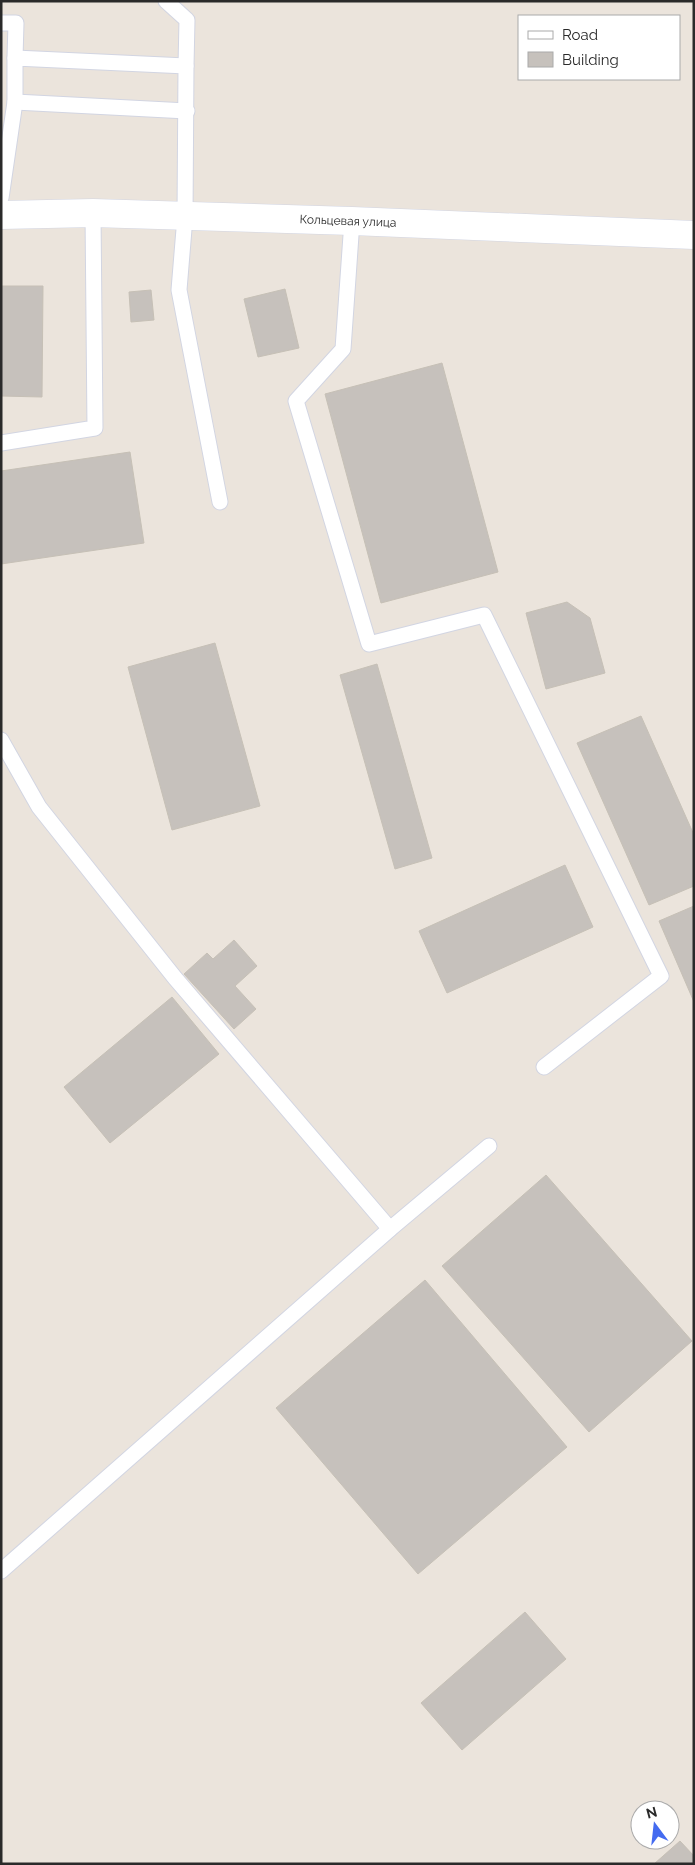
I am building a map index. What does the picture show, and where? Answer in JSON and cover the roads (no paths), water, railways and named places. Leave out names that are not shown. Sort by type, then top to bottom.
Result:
[{"type":"main road","name":"Кольцевая улица","points":[[1,215],[93,213],[185,217],[352,220],[694,235]]},
{"type":"lane","points":[[166,1],[187,20],[185,217],[179,290],[220,502]]},
{"type":"lane","points":[[1,23],[16,23],[15,102],[1,198]]},
{"type":"lane","points":[[15,58],[186,66]]},
{"type":"lane","points":[[15,102],[187,111]]},
{"type":"lane","points":[[1,443],[95,428],[93,213]]},
{"type":"lane","points":[[352,220],[343,349],[296,401],[369,644],[484,615],[662,976],[544,1067]]},
{"type":"lane","points":[[1,740],[39,808],[176,978],[390,1229]]},
{"type":"lane","points":[[1,1571],[390,1229],[489,1146]]}]
